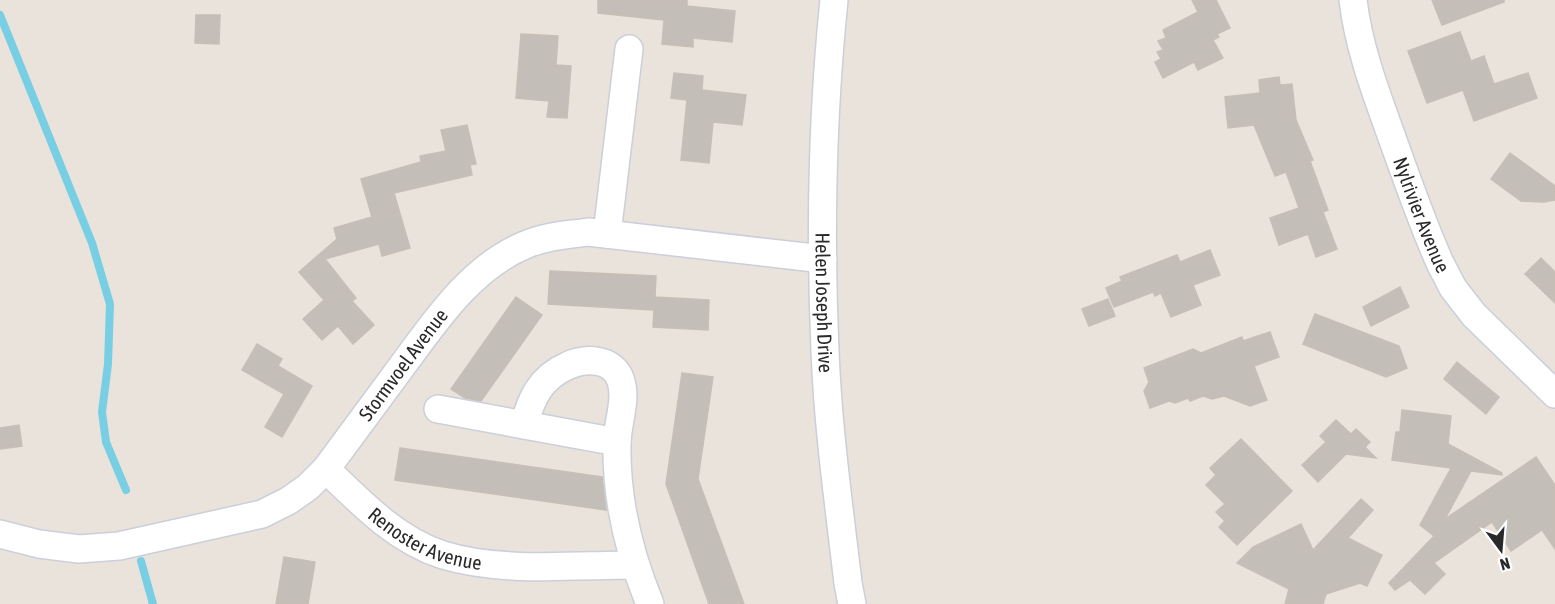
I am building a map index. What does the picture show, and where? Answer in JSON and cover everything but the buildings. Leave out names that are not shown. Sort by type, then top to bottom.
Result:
[{"type":"street","name":"Helen Joseph Drive","points":[[834,0],[825,123],[823,259],[825,353],[832,451],[852,604]]},
{"type":"street","name":"Nylrivier Avenue","points":[[1353,0],[1359,39],[1373,84],[1429,239],[1440,263],[1453,288],[1474,315],[1555,394]]},
{"type":"street","points":[[607,234],[629,49]]},
{"type":"street","name":"Stormvoel Avenue","points":[[0,534],[39,544],[79,549],[119,546],[262,514],[288,501],[308,487],[326,469],[429,330],[461,292],[496,261],[525,245],[555,236],[588,232],[823,259]]},
{"type":"street","points":[[524,425],[537,389],[551,375],[569,364],[590,360],[605,362],[615,370],[621,381],[623,398],[617,442],[621,504],[635,565],[650,604]]},
{"type":"street","points":[[438,410],[617,442]]},
{"type":"street","name":"Renoster Avenue","points":[[326,469],[364,506],[390,526],[442,554],[483,564],[635,565]]},
{"type":"waterway","points":[[0,15],[92,243],[110,304],[108,364],[102,412],[106,442],[126,490]]},
{"type":"waterway","points":[[141,561],[153,604]]}]
